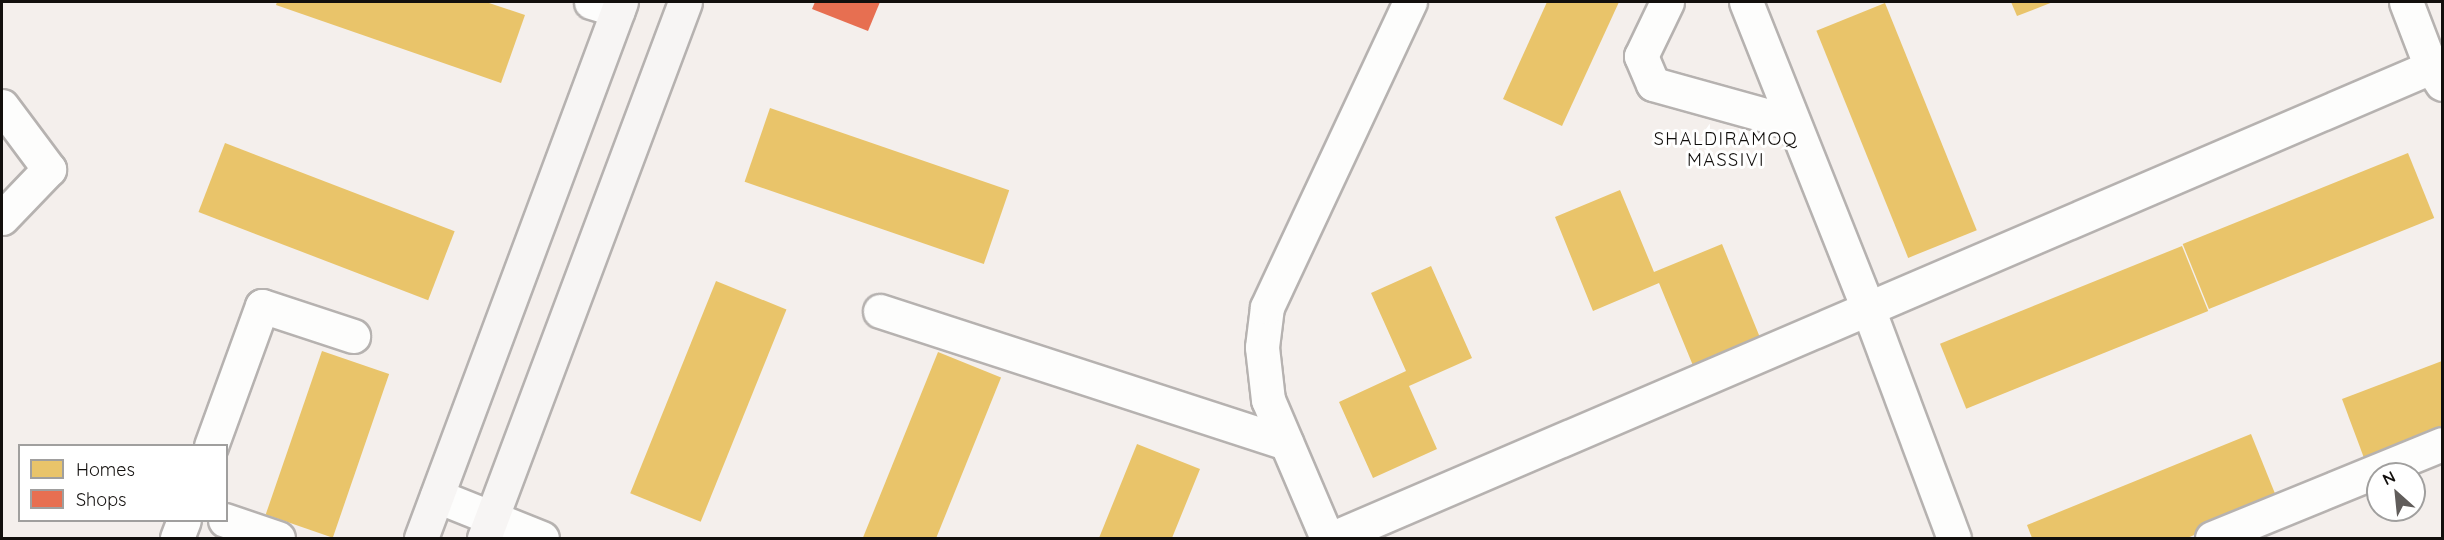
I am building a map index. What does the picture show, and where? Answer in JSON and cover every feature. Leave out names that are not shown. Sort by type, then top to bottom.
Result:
[{"type":"main road","points":[[488,528],[686,2]]},
{"type":"main road","points":[[421,538],[610,4]]},
{"type":"street","points":[[1327,538],[1268,400],[1262,347],[1267,307],[1410,2]]},
{"type":"street","points":[[1667,2],[1641,56],[1653,84],[1794,123]]},
{"type":"street","points":[[1746,2],[1869,311],[1954,538]]},
{"type":"street","points":[[1333,538],[1869,311],[2437,75],[2406,2]]},
{"type":"street","points":[[2,106],[49,169],[2,218]]},
{"type":"street","points":[[212,444],[262,306],[353,336]]},
{"type":"street","points":[[880,311],[1286,443]]},
{"type":"street","points":[[2212,538],[2442,444]]},
{"type":"street","points":[[437,495],[488,528],[542,538]]},
{"type":"street","points":[[228,521],[278,538]]},
{"type":"street","points":[[177,538],[183,522]]},
{"type":"building: Homes","points":[[277,2],[486,2],[525,15],[501,83],[276,5]]},
{"type":"building: Homes","points":[[1547,2],[1619,2],[1562,126],[1503,99]]},
{"type":"building: Homes","points":[[2011,2],[2053,2],[2017,16]]},
{"type":"building: Homes","points":[[1885,3],[1977,230],[1908,258],[1816,31]]},
{"type":"building: Homes","points":[[770,108],[1009,190],[984,264],[745,182]]},
{"type":"building: Homes","points":[[225,143],[455,231],[428,300],[198,212]]},
{"type":"building: Homes","points":[[2408,153],[2434,218],[2209,309],[2183,244]]},
{"type":"building: Homes","points":[[1620,190],[1654,272],[1722,244],[1761,340],[1694,368],[1659,283],[1593,311],[1555,217]]},
{"type":"building: Homes","points":[[2182,246],[2208,311],[1966,409],[1940,344]]},
{"type":"building: Homes","points":[[1431,266],[1472,358],[1409,386],[1437,449],[1373,478],[1339,402],[1406,371],[1371,293]]},
{"type":"building: Homes","points":[[716,281],[786,309],[701,522],[630,493]]},
{"type":"building: Homes","points":[[322,351],[389,374],[333,538],[266,515]]},
{"type":"building: Homes","points":[[938,352],[1001,377],[936,538],[863,538]]},
{"type":"building: Homes","points":[[2442,361],[2442,437],[2377,462],[2366,463],[2342,399]]},
{"type":"building: Homes","points":[[2251,434],[2278,501],[2187,538],[2032,538],[2027,525]]},
{"type":"building: Homes","points":[[1137,444],[1200,469],[1172,538],[1099,538]]},
{"type":"building: Shops","points":[[815,2],[880,2],[868,31],[812,9]]},
{"type":"district","name":"SHALDIRAMOQ MASSIVI","points":[[1726,150]]}]
